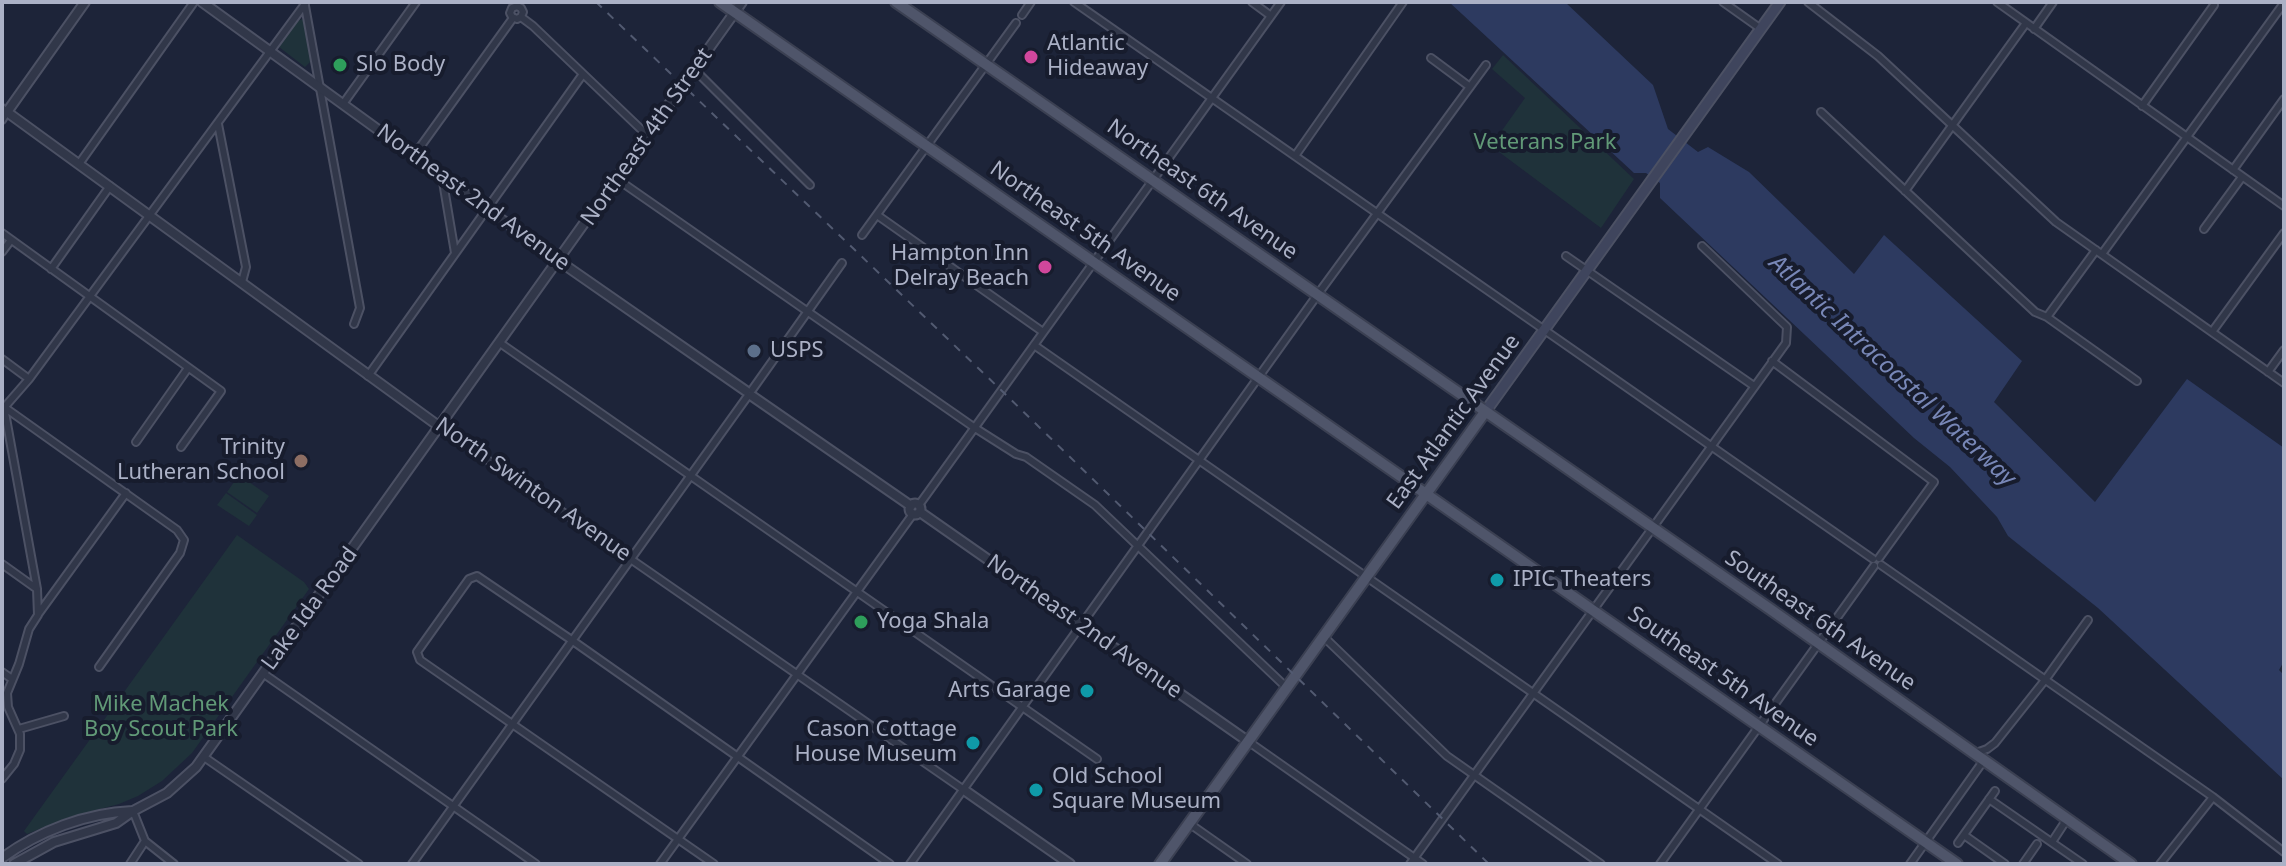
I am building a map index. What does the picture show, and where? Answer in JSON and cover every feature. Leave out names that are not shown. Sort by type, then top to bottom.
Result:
[{"type":"main road","name":"Northeast 5th Avenue","points":[[720,2],[739,7],[928,146],[1426,495]]},
{"type":"main road","name":"Northeast 6th Avenue","points":[[896,2],[1485,412]]},
{"type":"main road","name":"East Atlantic Avenue","points":[[1160,864],[1780,2]]},
{"type":"main road","name":"Southeast 6th Avenue","points":[[1485,412],[2131,864]]},
{"type":"main road","name":"Southeast 5th Avenue","points":[[1426,495],[1957,864]]},
{"type":"street","points":[[4,113],[85,2]]},
{"type":"street","points":[[79,164],[194,2]]},
{"type":"street","name":"Northeast 2nd Avenue","points":[[202,2],[559,261],[1249,742]]},
{"type":"street","points":[[1022,15],[1031,2]]},
{"type":"street","points":[[1074,2],[2213,797],[2284,852]]},
{"type":"street","points":[[1252,2],[1271,16]]},
{"type":"street","points":[[660,864],[1281,2]]},
{"type":"street","points":[[1295,156],[1403,2]]},
{"type":"street","points":[[1723,2],[1761,29]]},
{"type":"street","points":[[1808,2],[1868,47],[2046,213],[2284,383]]},
{"type":"street","points":[[1997,2],[2284,206]]},
{"type":"street","points":[[2034,29],[2053,2]]},
{"type":"street","points":[[3,409],[29,379],[151,215],[305,3]]},
{"type":"street","points":[[305,3],[360,308],[354,324]]},
{"type":"street","points":[[343,104],[414,3]]},
{"type":"street","points":[[2047,317],[2187,137],[2284,3]]},
{"type":"street","points":[[415,157],[517,17],[523,12],[521,8],[510,5],[510,13],[517,17],[583,74],[648,136]]},
{"type":"street","points":[[2142,106],[2214,5]]},
{"type":"street","name":"Northeast 4th Street","points":[[440,427],[739,7]]},
{"type":"street","points":[[862,235],[1016,23]]},
{"type":"street","points":[[1905,191],[2026,23]]},
{"type":"street","points":[[1431,58],[1470,87]]},
{"type":"street","points":[[910,864],[1486,65]]},
{"type":"street","points":[[695,70],[810,185]]},
{"type":"street","points":[[368,376],[583,74]]},
{"type":"street","points":[[2233,170],[2284,99]]},
{"type":"street","points":[[1821,112],[2035,312],[2047,317],[2137,381]]},
{"type":"street","name":"North Swinton Avenue","points":[[4,113],[151,215],[440,427],[1070,864]]},
{"type":"street","points":[[218,124],[246,267],[242,282]]},
{"type":"street","points":[[442,176],[455,253]]},
{"type":"street","points":[[2204,229],[2242,177]]},
{"type":"street","points":[[617,179],[975,428],[1026,457],[1095,505],[1287,689]]},
{"type":"street","points":[[51,269],[110,186]]},
{"type":"street","points":[[877,215],[1043,332]]},
{"type":"street","points":[[2,233],[221,391],[181,447]]},
{"type":"street","points":[[2212,332],[2284,233]]},
{"type":"street","points":[[2,252],[11,240]]},
{"type":"street","points":[[1412,861],[1786,343],[1787,327],[1702,246]]},
{"type":"street","points":[[1566,256],[1754,386]]},
{"type":"street","points":[[412,864],[842,263]]},
{"type":"street","points":[[500,343],[1097,759]]},
{"type":"street","points":[[1034,345],[1778,864]]},
{"type":"street","points":[[2268,372],[2284,350]]},
{"type":"street","points":[[2,359],[29,379]]},
{"type":"street","points":[[1660,864],[1934,482],[1772,361]]},
{"type":"street","points":[[136,442],[188,368]]},
{"type":"street","points":[[3,409],[126,493],[177,530],[184,540],[180,553],[99,667]]},
{"type":"street","points":[[3,409],[37,589],[38,615]]},
{"type":"street","name":"Lake Ida Road","points":[[14,864],[54,842],[116,823],[151,803],[190,774],[440,427]]},
{"type":"street","points":[[2,779],[19,755],[21,739],[7,702],[7,693],[29,629],[126,493]]},
{"type":"street","points":[[2,564],[37,589]]},
{"type":"street","points":[[714,864],[417,656],[469,579],[477,576],[890,864]]},
{"type":"street","points":[[1973,753],[1991,747],[2088,620]]},
{"type":"street","points":[[1324,637],[1447,756],[1601,864]]},
{"type":"street","points":[[2,672],[12,679]]},
{"type":"street","points":[[264,674],[536,864]]},
{"type":"street","points":[[19,729],[64,716]]},
{"type":"street","points":[[1249,742],[1412,861],[1423,864]]},
{"type":"street","points":[[204,757],[359,864]]},
{"type":"street","points":[[1910,864],[1984,760]]},
{"type":"street","points":[[1958,843],[1995,791]]},
{"type":"street","points":[[2160,864],[2213,797]]},
{"type":"street","points":[[1989,799],[2083,864]]},
{"type":"street","points":[[133,811],[145,841],[174,864]]},
{"type":"street","name":"Lake Ida Road","points":[[2,858],[36,837],[65,825],[113,812],[133,811]]},
{"type":"street","points":[[2052,842],[2067,819]]},
{"type":"street","points":[[1190,824],[1247,864]]},
{"type":"street","points":[[1964,835],[2005,864]]},
{"type":"street","points":[[130,864],[145,841]]},
{"type":"street","points":[[2023,864],[2037,844]]},
{"type":"green space","points":[[302,19],[311,61],[305,67],[279,47],[296,22]]},
{"type":"green space","name":"Veterans Park","points":[[1503,55],[1634,179],[1601,228],[1491,146],[1525,98],[1492,69]]},
{"type":"green space","points":[[239,475],[269,496],[257,513],[227,492]]},
{"type":"green space","points":[[226,493],[257,515],[249,526],[217,505]]},
{"type":"green space","name":"Mike Machek Boy Scout Park","points":[[237,535],[304,582],[309,589],[192,753],[162,781],[119,804],[70,817],[27,834],[24,831]]},
{"type":"water","name":"Atlantic Intracoastal Waterway","points":[[1449,2],[1565,2],[1653,85],[1668,129],[1698,152],[1708,147],[1749,172],[1854,274],[1884,235],[2022,361],[1994,402],[2095,502],[2187,379],[2284,448],[2284,661],[2279,670],[2284,675],[2284,780],[2098,608],[2008,536],[1997,517],[1950,467],[1914,438],[1660,198],[1660,183],[1646,173],[1634,173]]},
{"type":"railway","points":[[596,2],[1489,864]]},
{"type":"place","name":"Atlantic Hideaway","points":[[1031,57]]},
{"type":"place","name":"Slo Body","points":[[340,65]]},
{"type":"place","name":"Hampton Inn Delray Beach","points":[[1045,267]]},
{"type":"place","name":"USPS","points":[[754,351]]},
{"type":"place","name":"Trinity Lutheran School","points":[[301,461]]},
{"type":"place","name":"IPIC Theaters","points":[[1497,580]]},
{"type":"place","name":"Yoga Shala","points":[[861,622]]},
{"type":"place","name":"Arts Garage","points":[[1087,691]]},
{"type":"place","name":"Cason Cottage House Museum","points":[[973,743]]},
{"type":"place","name":"Old School Square Museum","points":[[1036,790]]}]
